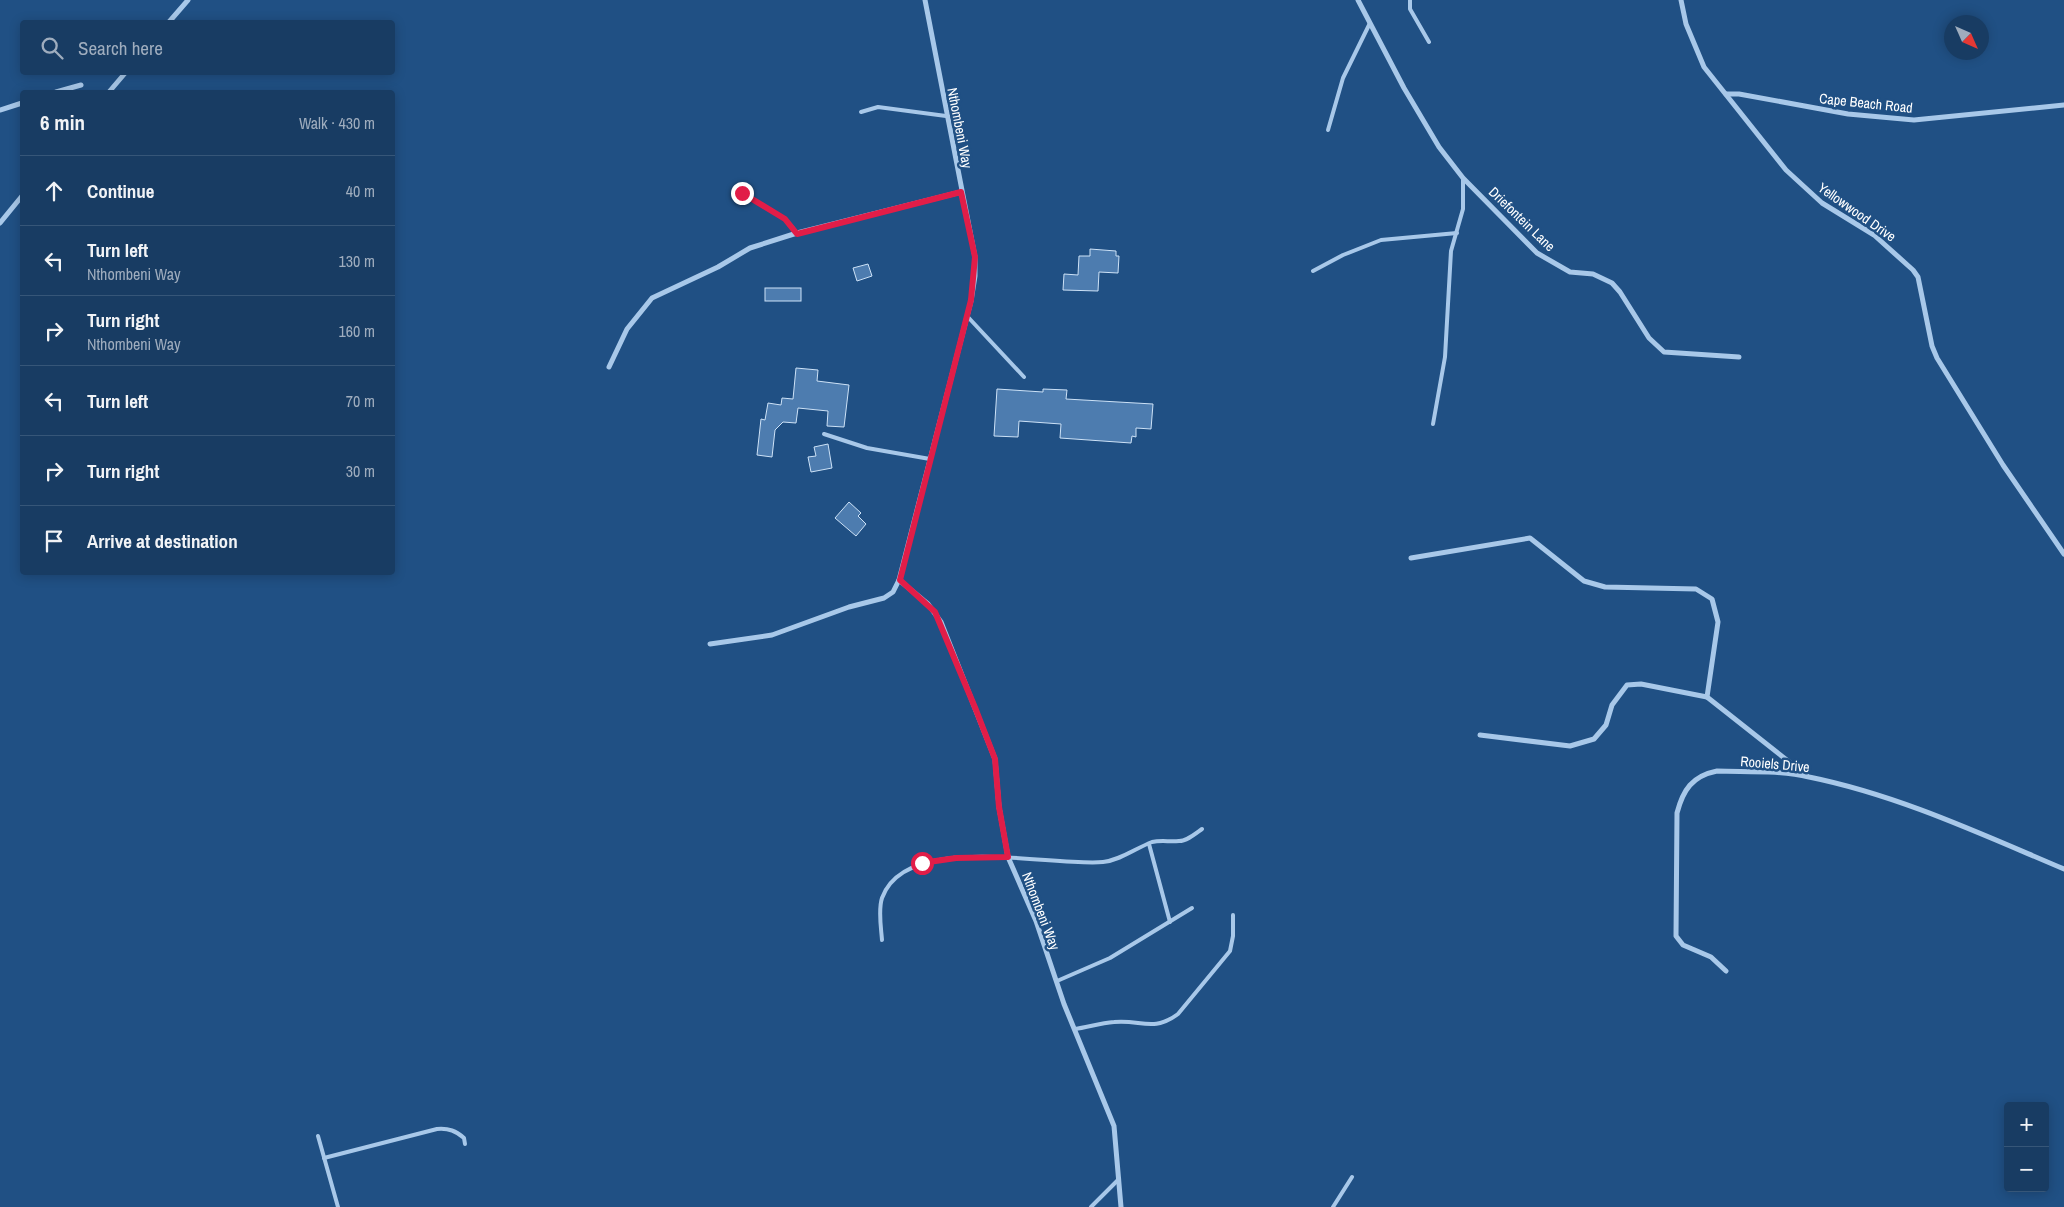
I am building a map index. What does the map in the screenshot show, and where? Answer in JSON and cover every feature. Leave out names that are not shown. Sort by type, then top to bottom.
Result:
[{"type":"street","points":[[171,20],[188,0]]},
{"type":"street","name":"Nthombeni Way","points":[[710,644],[772,635],[849,607],[884,598],[893,592],[900,580],[967,316],[975,276],[975,257],[946,116],[925,0]]},
{"type":"street","name":"Driefontein Lane","points":[[1358,0],[1438,147],[1464,178],[1537,253],[1570,272],[1593,274],[1612,283],[1620,292],[1648,338],[1664,352],[1739,357]]},
{"type":"street","name":"Yellowwood Drive","points":[[1681,0],[1686,24],[1704,67],[1786,170],[1822,203],[1874,236],[1913,270],[1918,277],[1932,346],[1937,358],[2004,465],[2064,554]]},
{"type":"street","points":[[111,90],[123,75]]},
{"type":"street","points":[[63,90],[82,85]]},
{"type":"street","name":"Cape Beach Road","points":[[1726,94],[1739,94],[1848,114],[1914,120],[2064,105]]},
{"type":"street","points":[[0,110],[20,104]]},
{"type":"street","points":[[609,367],[627,329],[652,298],[718,267],[759,244],[961,192]]},
{"type":"street","points":[[0,223],[20,198]]},
{"type":"street","points":[[1411,558],[1530,538],[1584,582],[1605,587],[1696,589],[1712,599],[1718,622],[1707,697]]},
{"type":"street","name":"Nthombeni Way","points":[[900,580],[935,612],[995,759],[999,807],[1008,857],[1036,921],[1075,1029],[1114,1126],[1121,1207]]},
{"type":"street","points":[[1480,735],[1570,746],[1594,739],[1606,725],[1612,705],[1627,685],[1641,684],[1707,697],[1808,776]]},
{"type":"street","name":"Rooiels Drive","points":[[1726,971],[1711,957],[1683,945],[1676,936],[1677,813],[1682,794],[1690,783],[1700,776],[1717,771],[1808,776],[1867,792],[1922,810],[2064,869]]},
{"type":"lane","points":[[1410,0],[1410,10],[1429,42]]},
{"type":"lane","points":[[1328,130],[1343,78],[1370,23]]},
{"type":"lane","points":[[861,112],[878,108],[946,116]]},
{"type":"lane","points":[[1433,424],[1445,357],[1451,251],[1464,203],[1464,178]]},
{"type":"lane","points":[[742,193],[785,219],[797,234]]},
{"type":"lane","points":[[1313,271],[1352,250],[1381,240],[1457,233]]},
{"type":"lane","points":[[967,316],[1024,377]]},
{"type":"lane","points":[[824,434],[867,448],[930,459]]},
{"type":"lane","points":[[882,940],[882,899],[892,882],[912,867],[922,863],[956,858],[1008,857],[1102,862],[1123,856],[1154,842],[1185,840],[1202,829]]},
{"type":"lane","points":[[1149,844],[1170,922]]},
{"type":"lane","points":[[1057,981],[1110,958],[1192,908]]},
{"type":"lane","points":[[1075,1029],[1115,1022],[1155,1024],[1168,1020],[1178,1014],[1230,951],[1233,936],[1233,915]]},
{"type":"lane","points":[[324,1158],[447,1128],[457,1132],[464,1138],[465,1144]]},
{"type":"lane","points":[[318,1136],[338,1207]]},
{"type":"lane","points":[[1332,1207],[1352,1178]]},
{"type":"lane","points":[[1092,1207],[1119,1179]]},
{"type":"building","points":[[1090,249],[1116,251],[1116,256],[1119,256],[1118,273],[1099,272],[1098,291],[1063,290],[1064,274],[1078,275],[1079,256],[1090,256]]},
{"type":"building","points":[[868,264],[872,276],[857,281],[853,268]]},
{"type":"building","points":[[765,288],[801,288],[801,301],[765,301]]},
{"type":"building","points":[[796,368],[818,370],[817,381],[849,385],[844,427],[827,426],[828,411],[798,408],[796,423],[783,422],[775,430],[772,457],[757,455],[761,419],[765,420],[768,403],[781,405],[782,398],[793,399]]},
{"type":"building","points":[[997,389],[1043,392],[1043,389],[1067,390],[1066,399],[1153,404],[1151,429],[1136,428],[1136,437],[1132,436],[1131,443],[1060,438],[1061,424],[1019,421],[1018,437],[994,436]]},
{"type":"building","points":[[828,444],[832,468],[811,472],[808,457],[816,456],[814,447]]},
{"type":"building","points":[[849,502],[861,513],[858,516],[866,524],[856,536],[835,518]]},
{"type":"route","points":[[742,193],[785,219],[797,234],[961,192],[975,257],[975,276],[971,300],[900,580],[928,604],[941,622],[976,710],[995,759],[999,807],[1008,857],[956,858],[922,863]]}]
